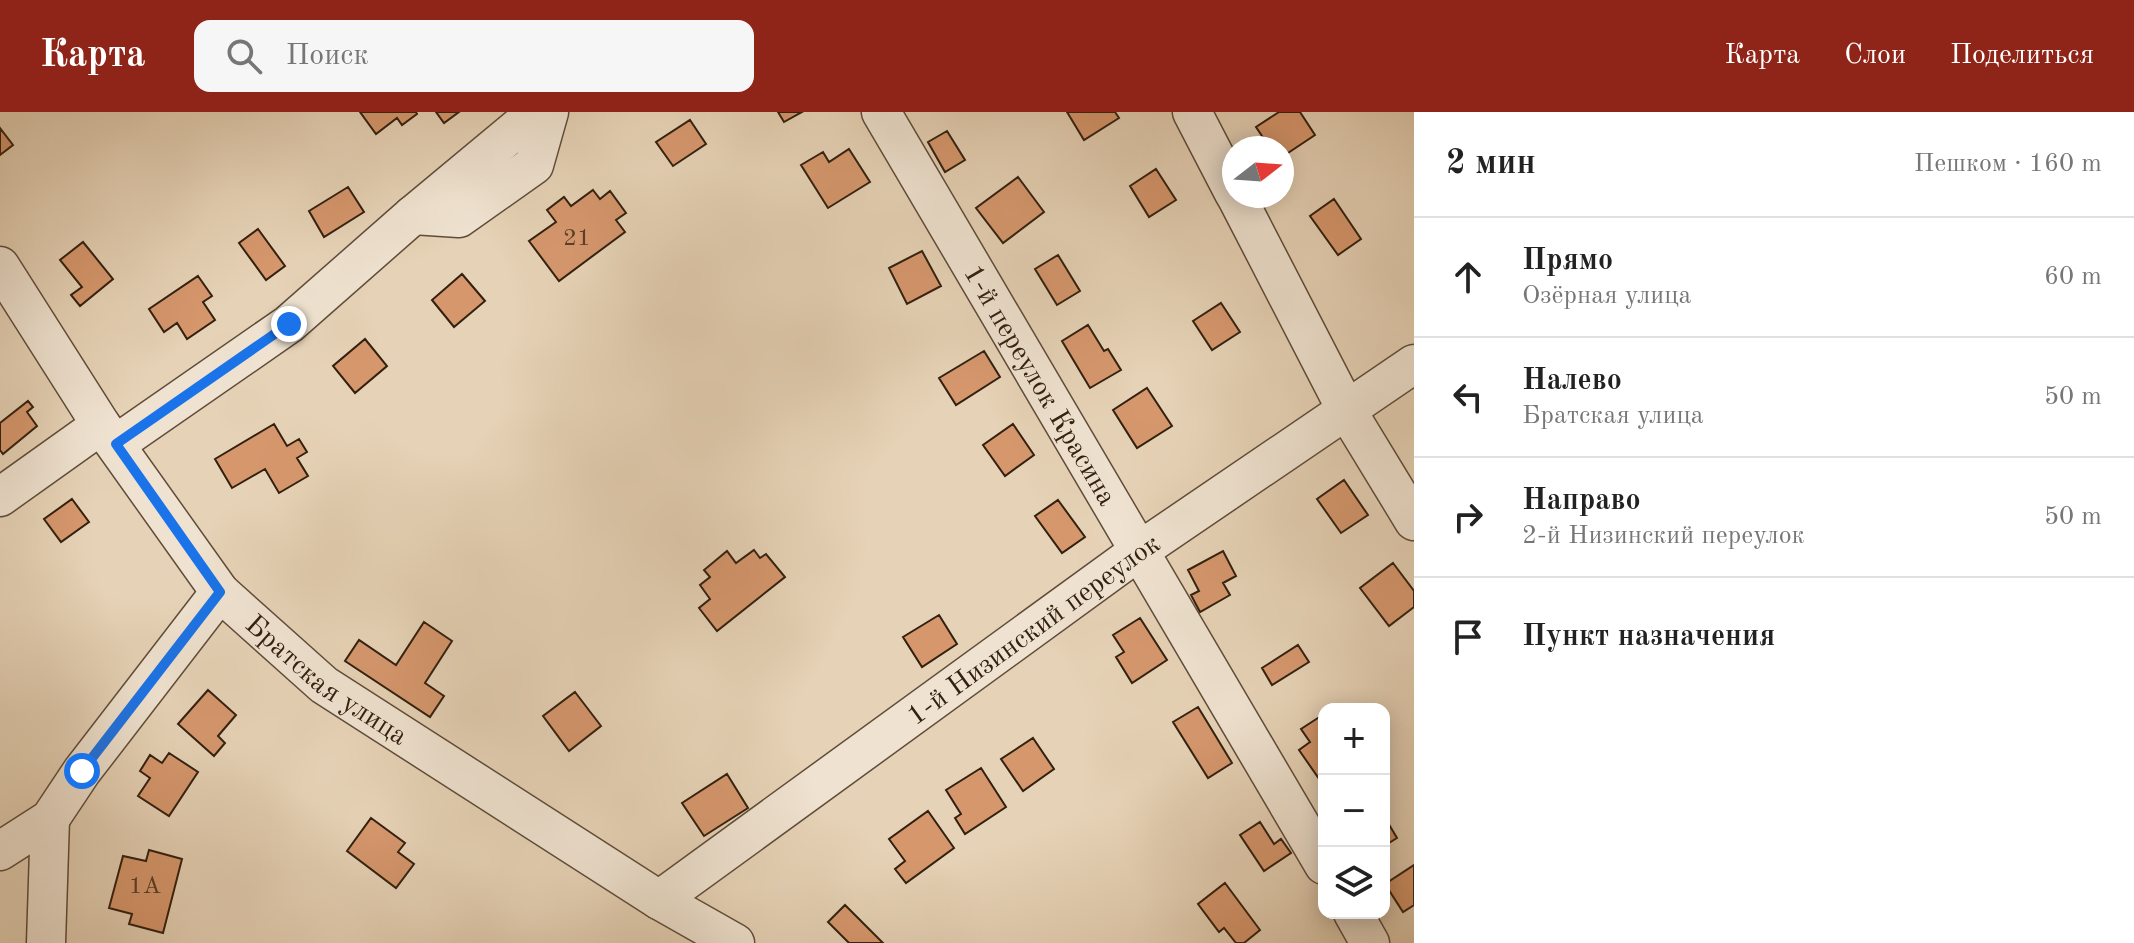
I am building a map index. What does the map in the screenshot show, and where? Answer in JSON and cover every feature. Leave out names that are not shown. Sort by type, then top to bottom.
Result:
[{"type":"street","points":[[0,497],[289,324],[537,112]]},
{"type":"street","points":[[413,215],[459,218],[534,165],[549,112]]},
{"type":"street","name":"1-й переулок Красина","points":[[881,112],[1318,855]]},
{"type":"street","points":[[1192,112],[1222,169]]},
{"type":"street","points":[[1242,208],[1347,411],[1414,521]]},
{"type":"street","name":"Братская улица","points":[[0,266],[108,435],[220,592],[324,685],[659,900],[684,931],[735,943]]},
{"type":"street","name":"1-й Низинский переулок","points":[[659,900],[1139,551],[1414,364]]},
{"type":"street","points":[[0,851],[50,819],[82,771],[220,592]]},
{"type":"street","points":[[50,819],[55,935]]},
{"type":"street","points":[[1356,919],[1370,943]]},
{"type":"building","points":[[360,112],[417,114],[402,125],[397,118],[376,134]]},
{"type":"building","points":[[436,112],[459,112],[444,123]]},
{"type":"building","points":[[778,112],[802,112],[784,122]]},
{"type":"building","points":[[1067,112],[1115,112],[1119,118],[1084,140]]},
{"type":"building","points":[[1279,112],[1300,112],[1315,135],[1294,149],[1294,136],[1262,136],[1256,127]]},
{"type":"building","points":[[690,120],[706,144],[673,166],[656,142]]},
{"type":"building","points":[[0,128],[13,145],[0,155]]},
{"type":"building","points":[[947,131],[965,160],[945,172],[928,142]]},
{"type":"building","points":[[849,149],[870,182],[828,208],[801,165],[823,152],[829,162]]},
{"type":"building","points":[[1156,169],[1176,200],[1149,217],[1130,186]]},
{"type":"building","points":[[1018,177],[1044,212],[1003,243],[976,208]]},
{"type":"building","points":[[348,187],[364,212],[324,237],[309,211]]},
{"type":"building","points":[[593,190],[600,199],[610,191],[626,213],[616,220],[625,232],[559,281],[529,241],[556,222],[547,210],[564,197],[571,206]]},
{"type":"building","points":[[1334,199],[1361,239],[1338,255],[1310,216]]},
{"type":"building","points":[[258,229],[285,266],[266,280],[239,243]]},
{"type":"building","points":[[83,242],[113,279],[80,306],[71,295],[82,287],[60,260]]},
{"type":"building","points":[[922,251],[941,286],[907,304],[889,268]]},
{"type":"building","points":[[1058,255],[1080,291],[1057,305],[1035,269]]},
{"type":"building","points":[[462,274],[485,301],[454,327],[432,300]]},
{"type":"building","points":[[198,276],[212,296],[203,302],[215,320],[187,339],[177,323],[164,332],[149,309]]},
{"type":"building","points":[[1221,303],[1240,332],[1212,350],[1193,321]]},
{"type":"building","points":[[1088,325],[1104,351],[1108,349],[1121,370],[1090,388],[1062,341]]},
{"type":"building","points":[[365,339],[387,366],[355,393],[333,366]]},
{"type":"building","points":[[984,351],[1000,377],[956,405],[939,378]]},
{"type":"building","points":[[1147,388],[1172,426],[1137,448],[1113,410]]},
{"type":"building","points":[[28,401],[33,407],[27,412],[37,426],[3,454],[0,450],[0,423]]},
{"type":"building","points":[[274,424],[287,446],[299,439],[307,452],[297,458],[308,476],[279,493],[265,469],[232,488],[215,459]]},
{"type":"building","points":[[1013,424],[1034,455],[1005,476],[983,445]]},
{"type":"building","points":[[1344,480],[1368,515],[1341,533],[1317,499]]},
{"type":"building","points":[[72,499],[89,522],[61,542],[44,519]]},
{"type":"building","points":[[1058,500],[1085,537],[1062,553],[1035,516]]},
{"type":"building","points":[[754,550],[760,558],[766,554],[785,577],[717,631],[699,608],[710,599],[700,585],[710,577],[704,570],[727,551],[736,563]]},
{"type":"building","points":[[1223,551],[1236,576],[1223,583],[1230,595],[1200,612],[1191,595],[1199,591],[1188,570]]},
{"type":"building","points":[[1393,563],[1414,591],[1414,607],[1389,626],[1360,588]]},
{"type":"building","points":[[939,615],[957,644],[922,667],[903,637]]},
{"type":"building","points":[[1140,618],[1167,660],[1132,683],[1116,657],[1124,652],[1113,635]]},
{"type":"building","points":[[424,622],[452,641],[425,683],[444,696],[430,717],[345,661],[359,640],[396,665]]},
{"type":"building","points":[[1298,645],[1309,662],[1272,685],[1262,668]]},
{"type":"building","points":[[208,690],[236,715],[218,736],[225,743],[214,756],[178,724]]},
{"type":"building","points":[[575,692],[601,726],[569,751],[543,716]]},
{"type":"building","points":[[1198,707],[1232,763],[1208,778],[1173,722]]},
{"type":"building","points":[[1318,718],[1318,777],[1299,750],[1310,742],[1301,729]]},
{"type":"building","points":[[1033,738],[1054,769],[1023,791],[1001,759]]},
{"type":"building","points":[[169,753],[198,772],[169,816],[138,796],[150,778],[140,771],[150,755],[162,763]]},
{"type":"building","points":[[981,768],[1006,807],[965,834],[955,818],[961,814],[946,790]]},
{"type":"building","points":[[727,774],[748,808],[704,836],[682,803]]},
{"type":"building","points":[[928,811],[954,848],[906,883],[895,869],[905,861],[889,839]]},
{"type":"building","points":[[371,818],[405,843],[398,852],[414,864],[396,888],[347,851]]},
{"type":"building","points":[[1260,822],[1274,844],[1281,839],[1291,853],[1264,871],[1240,835]]},
{"type":"building","points":[[1390,826],[1397,838],[1390,842]]},
{"type":"building","points":[[149,850],[182,859],[163,933],[129,924],[132,914],[109,908],[123,856],[146,861]]},
{"type":"building","points":[[1414,865],[1414,905],[1403,912],[1390,892],[1390,881]]},
{"type":"building","points":[[1225,883],[1260,930],[1244,943],[1236,943],[1224,928],[1219,932],[1198,904]]},
{"type":"building","points":[[845,905],[883,943],[849,943],[828,922]]},
{"type":"route","points":[[82,771],[220,592],[116,444],[289,324]]}]
